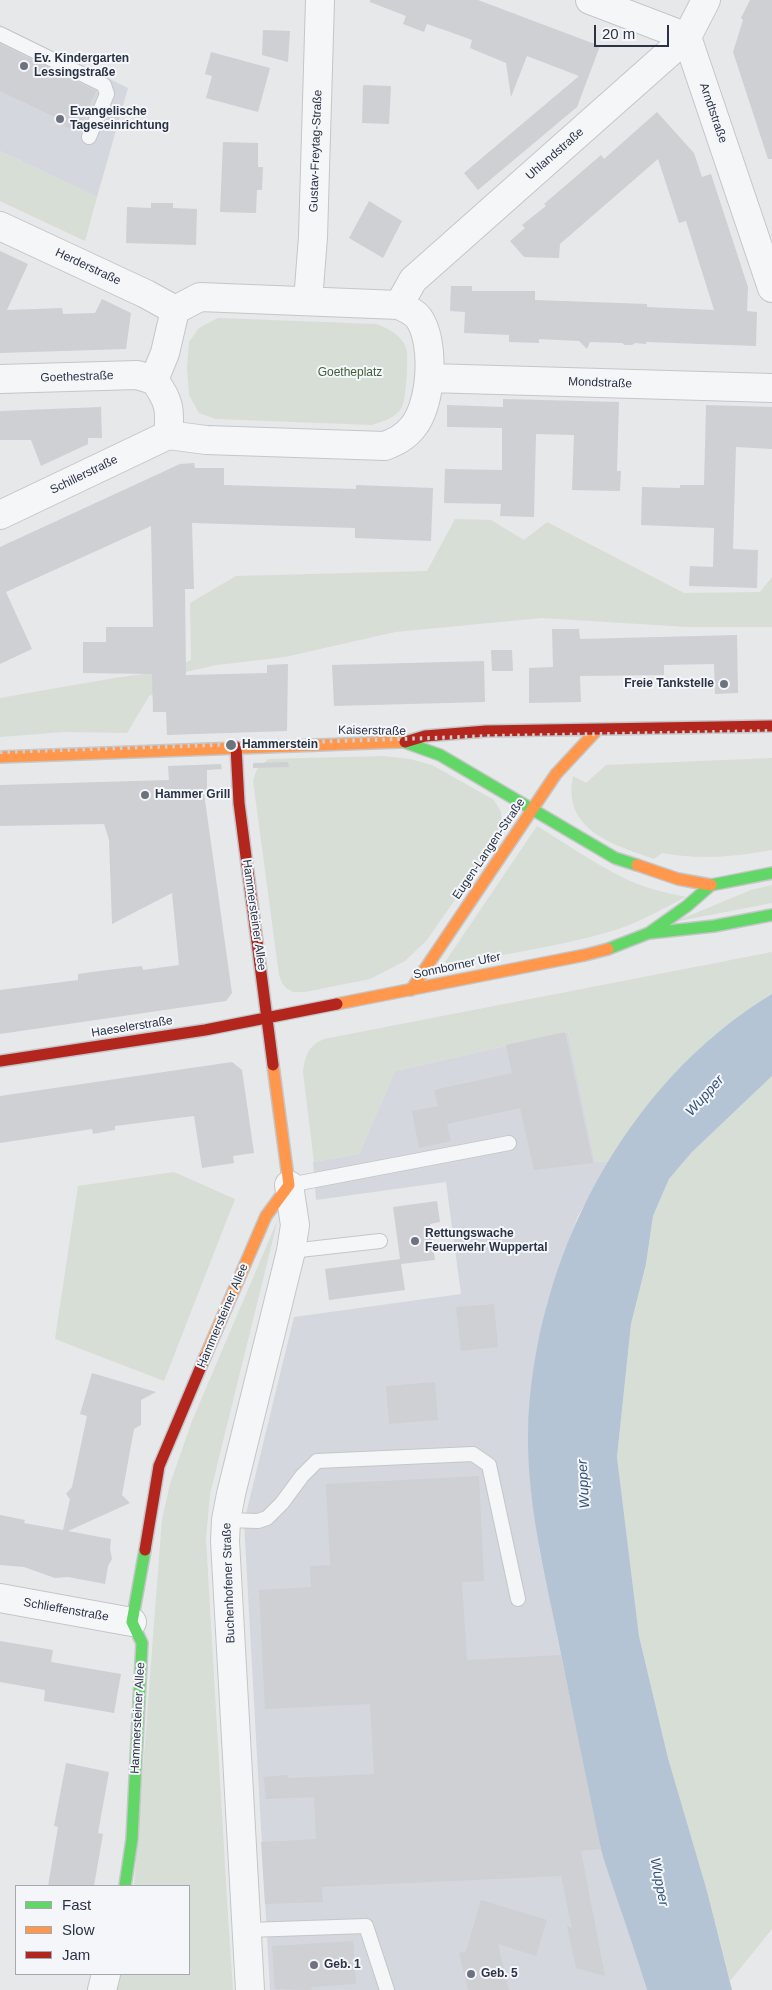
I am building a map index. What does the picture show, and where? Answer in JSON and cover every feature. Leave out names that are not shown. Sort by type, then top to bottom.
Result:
[{"type":"street","name":"Gustav-Freytag-Straße","points":[[308,301],[313,237],[320,0]]},
{"type":"street","points":[[590,0],[687,37]]},
{"type":"street","name":"Uhlandstraße","points":[[399,305],[413,280],[687,37],[706,0]]},
{"type":"street","name":"Arndtstraße","points":[[687,37],[772,288]]},
{"type":"street","name":"Herderstraße","points":[[0,226],[146,294],[175,310]]},
{"type":"street","points":[[200,297],[308,301],[385,303],[399,305],[418,315],[424,329],[429,355],[429,378],[424,406],[414,426],[400,440],[385,446],[206,440],[168,435],[170,414],[167,401],[165,394],[154,380],[165,353],[175,310],[200,297]]},
{"type":"street","name":"Goethestraße","points":[[0,379],[138,375],[154,380]]},
{"type":"street","name":"Mondstraße","points":[[429,378],[772,388]]},
{"type":"street","name":"Schillerstraße","points":[[0,515],[168,435]]},
{"type":"street","points":[[404,742],[425,736],[486,731],[772,726]]},
{"type":"street","name":"Eugen-Langen-Straße","points":[[411,990],[556,774],[597,730]]},
{"type":"street","name":"Kaiserstraße","points":[[0,757],[404,742],[440,755],[615,858],[678,879],[711,884]]},
{"type":"street","name":"Hammersteiner Allee","points":[[125,1885],[132,1839],[142,1643],[132,1622],[159,1466],[266,1216],[289,1185],[239,803],[236,747]]},
{"type":"street","points":[[711,884],[772,873]]},
{"type":"street","name":"Sonnborner Ufer","points":[[268,1018],[585,955],[618,946],[649,933],[687,906],[711,884]]},
{"type":"street","name":"Sonnborner Ufer","points":[[649,933],[714,926],[772,915]]},
{"type":"street","name":"Haeselerstraße","points":[[0,1061],[205,1030],[268,1018]]},
{"type":"street","name":"Buchenhofener Straße","points":[[250,1990],[225,1541],[226,1520],[295,1225],[289,1185]]},
{"type":"street","name":"Schlieffenstraße","points":[[0,1598],[132,1622]]},
{"type":"street","points":[[102,1990],[106,1975]]},
{"type":"lane","points":[[0,34],[104,85],[107,94],[89,137]]},
{"type":"lane","points":[[289,1185],[508,1143]]},
{"type":"lane","points":[[290,1251],[380,1241]]},
{"type":"lane","points":[[226,1520],[258,1521],[267,1518],[317,1461],[473,1454],[489,1465],[518,1598]]},
{"type":"lane","points":[[248,1930],[366,1926],[387,1990]]},
{"type":"shaded area","name":"Evangelische Tageseinrichtung","points":[[0,25],[128,88],[97,197],[0,151]]},
{"type":"shaded area","points":[[568,1032],[595,1162],[610,1161],[578,1216],[547,1303],[534,1367],[528,1433],[531,1492],[540,1553],[602,1850],[647,1990],[270,1990],[244,1522],[294,1317],[461,1294],[446,1182],[316,1200],[313,1162],[359,1154],[395,1071]]},
{"type":"green space","points":[[0,151],[97,197],[85,241],[0,201]]},
{"type":"green space","name":"Goetheplatz","points":[[218,318],[377,324],[386,328],[401,339],[406,348],[407,378],[402,407],[393,416],[372,425],[216,419],[199,413],[189,395],[187,368],[189,342],[199,328]]},
{"type":"green space","points":[[455,519],[491,520],[524,540],[547,522],[684,593],[760,592],[772,577],[772,627],[688,627],[542,618],[395,632],[285,657],[217,665],[172,675],[167,690],[149,696],[127,733],[64,732],[0,737],[0,698],[153,673],[191,660],[190,603],[236,576],[427,571]]},
{"type":"green space","points":[[384,756],[410,759],[432,765],[494,800],[501,812],[502,825],[500,835],[427,940],[405,961],[370,979],[305,992],[293,992],[286,988],[279,975],[253,781],[257,769],[268,759]]},
{"type":"green space","points":[[772,758],[772,850],[717,857],[662,853],[654,859],[622,847],[594,832],[583,822],[575,810],[572,794],[573,776],[586,783],[606,765]]},
{"type":"green space","points":[[537,826],[630,881],[651,889],[686,897],[634,923],[606,933],[562,944],[450,965],[445,962]]},
{"type":"green space","points":[[772,885],[772,903],[674,922],[751,890]]},
{"type":"green space","points":[[772,952],[772,994],[724,1028],[680,1067],[642,1112],[610,1161],[595,1162],[568,1032],[395,1071],[359,1154],[314,1162],[303,1072],[305,1061],[311,1048],[319,1041]]},
{"type":"green space","points":[[772,1076],[772,1929],[730,1981],[707,1891],[668,1758],[639,1636],[617,1457],[631,1324],[646,1264],[653,1216],[669,1179],[692,1152]]},
{"type":"green space","points":[[174,1172],[235,1199],[164,1381],[55,1339],[78,1186]]},
{"type":"green space","points":[[278,1219],[210,1494],[206,1539],[233,1990],[114,1990],[118,1975],[190,1975],[190,1885],[134,1885],[162,1519],[170,1484],[192,1421]]},
{"type":"water","name":"Wupper","points":[[772,994],[772,1076],[692,1152],[669,1179],[653,1216],[646,1264],[631,1324],[617,1457],[639,1636],[668,1758],[707,1891],[732,1990],[647,1990],[601,1849],[538,1539],[528,1460],[528,1433],[534,1369],[547,1305],[568,1242],[596,1183],[631,1127],[672,1076],[719,1031]]},
{"type":"building","points":[[370,0],[478,0],[600,46],[577,107],[478,190],[464,173],[579,76],[527,56],[511,97],[506,63],[470,48],[472,40],[427,24],[424,32],[403,24],[406,16],[370,2]]},
{"type":"building","points":[[750,0],[772,0],[772,159],[768,159],[733,52],[743,20],[741,18]]},
{"type":"building","points":[[263,30],[290,31],[288,62],[262,55]]},
{"type":"building","name":"Ev. Kindergarten Lessingstraße","points":[[0,44],[96,91],[77,132],[55,121],[57,118],[0,91]]},
{"type":"building","points":[[211,52],[270,68],[258,112],[206,98],[212,76],[205,74]]},
{"type":"building","points":[[363,85],[391,86],[389,124],[362,123]]},
{"type":"building","points":[[657,112],[694,153],[702,177],[711,174],[748,287],[747,311],[757,312],[756,346],[646,342],[646,344],[635,343],[625,345],[622,343],[590,342],[587,349],[579,341],[539,339],[539,343],[509,342],[509,335],[464,333],[465,312],[450,311],[451,286],[472,286],[472,291],[535,291],[535,300],[647,304],[647,307],[714,310],[686,221],[679,223],[658,159],[560,244],[559,258],[524,257],[510,241],[525,228],[522,225],[546,206],[544,204],[601,155],[604,159]]},
{"type":"building","points":[[223,142],[258,143],[258,167],[263,167],[262,190],[257,190],[256,213],[220,212]]},
{"type":"building","points":[[369,201],[402,221],[383,258],[349,238]]},
{"type":"building","points":[[151,203],[173,203],[173,208],[197,209],[196,245],[126,243],[127,207],[151,208]]},
{"type":"building","points":[[0,251],[28,264],[7,310],[62,308],[63,314],[95,313],[102,299],[131,313],[126,349],[0,353]]},
{"type":"building","points":[[503,399],[619,402],[617,471],[621,471],[620,491],[572,490],[574,435],[536,434],[534,517],[500,516],[501,504],[444,503],[445,469],[502,470],[502,428],[447,427],[447,405],[503,407]]},
{"type":"building","points":[[706,405],[772,407],[772,449],[736,447],[733,549],[758,550],[757,588],[689,586],[690,566],[713,567],[714,528],[641,525],[642,487],[680,488],[680,485],[704,485]]},
{"type":"building","points":[[101,407],[102,438],[88,438],[88,444],[41,466],[31,440],[0,440],[0,411]]},
{"type":"building","points":[[194,463],[195,468],[224,468],[224,485],[356,489],[356,485],[433,488],[431,541],[355,538],[355,528],[192,523],[194,589],[185,589],[186,675],[267,673],[267,665],[288,664],[287,731],[167,735],[166,712],[153,712],[152,674],[83,673],[83,642],[106,642],[106,627],[153,627],[151,526],[6,592],[32,649],[0,664],[0,547],[180,464]]},
{"type":"building","points":[[552,629],[579,629],[580,639],[737,635],[738,693],[715,694],[714,664],[664,665],[664,675],[580,676],[581,702],[529,703],[529,668],[553,667]]},
{"type":"building","points":[[491,650],[512,650],[513,671],[492,671]]},
{"type":"building","points":[[484,661],[485,702],[334,706],[332,665]]},
{"type":"building","points":[[288,762],[289,767],[253,768],[253,763]]},
{"type":"building","points":[[221,764],[222,769],[207,770],[207,793],[204,793],[232,993],[226,1001],[0,1034],[0,990],[78,980],[78,974],[142,966],[143,970],[179,965],[172,893],[112,924],[109,840],[104,824],[0,826],[0,785],[169,780],[168,766]]},
{"type":"building","points":[[565,1032],[593,1163],[534,1170],[520,1108],[447,1124],[451,1141],[419,1148],[412,1111],[438,1106],[434,1090],[512,1073],[506,1045]]},
{"type":"building","points":[[232,1062],[242,1070],[254,1153],[233,1156],[234,1163],[202,1168],[194,1116],[115,1126],[115,1130],[93,1134],[92,1129],[0,1143],[0,1096]]},
{"type":"building","points":[[437,1201],[440,1222],[430,1224],[435,1260],[401,1264],[405,1290],[329,1300],[325,1269],[400,1259],[393,1207]]},
{"type":"building","points":[[494,1304],[498,1347],[461,1351],[456,1307]]},
{"type":"building","points":[[92,1373],[156,1392],[141,1400],[141,1425],[134,1429],[122,1495],[130,1503],[68,1531],[111,1539],[112,1559],[108,1566],[105,1584],[68,1577],[55,1578],[24,1567],[0,1565],[0,1515],[25,1520],[24,1523],[63,1530],[70,1499],[66,1494],[72,1487],[87,1416],[80,1414]]},
{"type":"building","points":[[435,1382],[438,1420],[389,1424],[386,1386]]},
{"type":"building","points":[[479,1476],[484,1581],[462,1582],[467,1660],[561,1655],[601,1849],[581,1851],[605,1976],[576,1968],[567,1926],[572,1928],[561,1876],[322,1887],[323,1902],[265,1904],[261,1842],[316,1839],[314,1797],[266,1799],[264,1777],[288,1775],[288,1778],[374,1774],[370,1704],[265,1709],[259,1590],[311,1587],[310,1566],[330,1565],[326,1484]]},
{"type":"building","points":[[0,1641],[53,1650],[51,1662],[121,1674],[114,1713],[44,1701],[45,1690],[0,1682]]},
{"type":"building","points":[[66,1763],[109,1772],[98,1833],[103,1834],[94,1885],[48,1885],[58,1827],[54,1826]]},
{"type":"building","points":[[481,1900],[547,1920],[536,1956],[498,1944],[509,1990],[468,1990],[459,1953],[466,1951]]},
{"type":"building","name":"Geb. 1","points":[[353,1941],[356,1984],[311,1987],[312,1990],[275,1989],[272,1946]]},
{"type":"railway","points":[[0,752],[493,736],[772,731]]},
{"type":"traffic: fast","points":[[399,742],[404,742],[440,755],[615,858],[637,865]]},
{"type":"traffic: fast","points":[[608,949],[649,933],[687,906],[711,885],[772,873]]},
{"type":"traffic: fast","points":[[650,933],[714,926],[772,915]]},
{"type":"traffic: fast","points":[[125,1885],[132,1839],[142,1643],[132,1622],[145,1550]]},
{"type":"traffic: slow","points":[[411,990],[556,774],[597,730]]},
{"type":"traffic: slow","points":[[0,757],[399,742]]},
{"type":"traffic: slow","points":[[637,865],[678,879],[711,885]]},
{"type":"traffic: slow","points":[[337,1004],[608,949]]},
{"type":"traffic: slow","points":[[205,1357],[266,1216],[289,1185],[273,1065]]},
{"type":"traffic: jam","points":[[405,742],[425,736],[486,731],[772,726]]},
{"type":"traffic: jam","points":[[236,747],[239,803],[273,1065]]},
{"type":"traffic: jam","points":[[0,1061],[205,1030],[337,1004]]},
{"type":"traffic: jam","points":[[145,1550],[159,1466],[205,1357]]},
{"type":"place","name":"Ev. Kindergarten Lessingstraße","points":[[24,66]]},
{"type":"place","name":"Evangelische Tageseinrichtung","points":[[60,119]]},
{"type":"place","name":"Freie Tankstelle","points":[[724,684]]},
{"type":"place","name":"Hammerstein","points":[[231,745]]},
{"type":"place","name":"Hammer Grill","points":[[145,795]]},
{"type":"place","name":"Rettungswache Feuerwehr Wuppertal","points":[[415,1241]]},
{"type":"place","name":"Geb. 1","points":[[314,1965]]},
{"type":"place","name":"Geb. 5","points":[[471,1974]]}]
